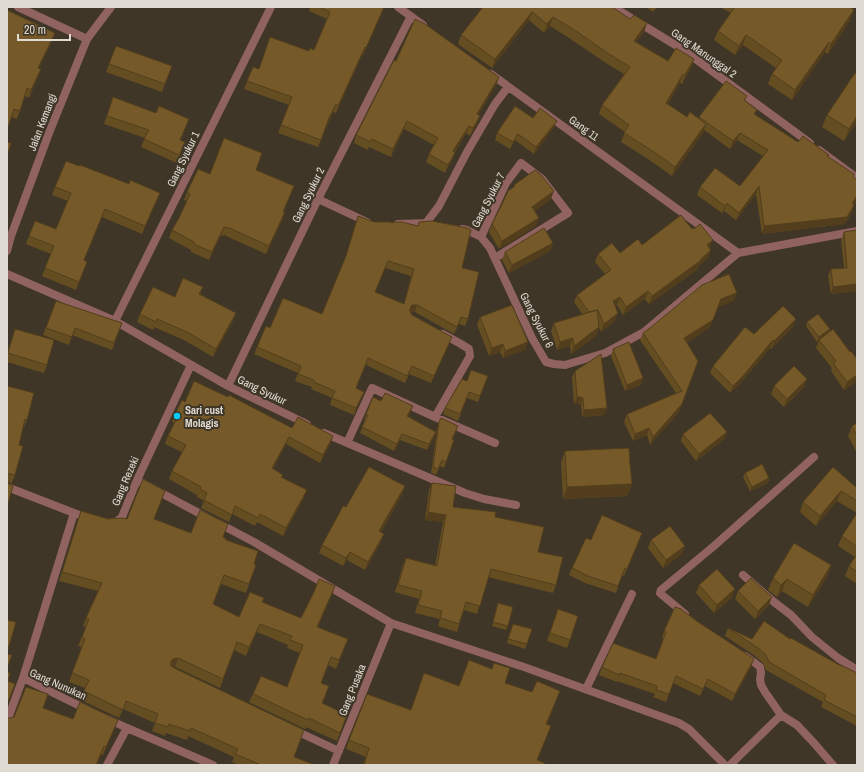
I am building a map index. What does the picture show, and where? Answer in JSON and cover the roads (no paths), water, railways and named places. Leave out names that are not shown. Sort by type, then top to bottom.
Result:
[{"type":"street","points":[[18,7],[87,40]]},
{"type":"street","name":"Jalan Kemangi","points":[[7,251],[11,236],[49,133],[87,40],[111,7]]},
{"type":"street","name":"Gang Syukur 1","points":[[115,321],[271,7]]},
{"type":"street","points":[[398,7],[429,29]]},
{"type":"street","name":"Gang Manunggal 2","points":[[613,7],[682,49],[857,178]]},
{"type":"street","name":"Gang Syukur 2","points":[[228,386],[318,199],[411,16]]},
{"type":"street","name":"Gang 11","points":[[484,69],[738,253]]},
{"type":"street","points":[[426,224],[439,206],[467,152],[508,86]]},
{"type":"street","name":"Gang Syukur 7","points":[[481,237],[506,183],[521,163],[542,179],[568,214],[495,258]]},
{"type":"street","points":[[318,199],[372,224]]},
{"type":"street","points":[[388,224],[437,225]]},
{"type":"street","points":[[452,227],[466,230],[481,237]]},
{"type":"street","name":"Gang Syukur 6","points":[[481,237],[490,248],[532,338],[546,362],[565,365],[605,353],[644,332],[738,253],[857,231]]},
{"type":"street","name":"Gang Syukur","points":[[7,274],[115,321],[228,386],[346,443],[465,493],[484,499],[516,505]]},
{"type":"street","points":[[433,328],[468,349],[470,356],[435,417]]},
{"type":"street","name":"Gang Rezeki","points":[[7,487],[74,513],[103,522],[116,522],[122,517],[137,480],[191,365]]},
{"type":"street","points":[[346,443],[372,388],[495,443]]},
{"type":"street","points":[[689,617],[665,598],[660,593],[661,590],[714,546],[814,457]]},
{"type":"street","points":[[137,480],[254,542],[392,622],[679,723],[689,729],[725,765]]},
{"type":"street","points":[[23,678],[74,513]]},
{"type":"street","points":[[743,575],[791,615],[812,637],[838,658],[857,670]]},
{"type":"street","points":[[586,689],[632,594]]},
{"type":"street","name":"Gang Pusaka","points":[[333,765],[392,622]]},
{"type":"street","points":[[741,653],[760,667],[761,685],[781,715],[797,725],[833,765]]},
{"type":"street","name":"Gang Nunukan","points":[[7,721],[23,678],[127,728],[214,765]]},
{"type":"street","points":[[730,765],[781,715]]},
{"type":"street","points":[[288,727],[339,751]]},
{"type":"street","points":[[107,765],[127,728]]},
{"type":"place","name":"Sari cust Molagis","points":[[177,416]]}]
